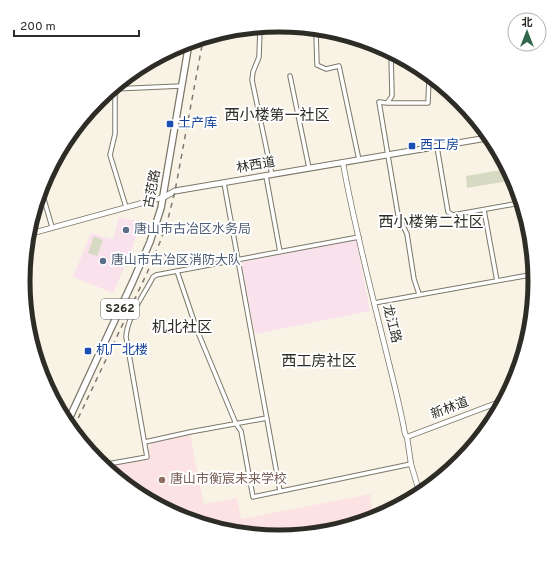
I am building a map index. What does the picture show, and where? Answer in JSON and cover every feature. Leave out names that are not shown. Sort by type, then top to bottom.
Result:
[{"type":"main road","name":"古范路","points":[[70,417],[150,242],[161,208],[188,49]]},
{"type":"main road","name":"林西道","points":[[164,197],[175,191],[484,138]]},
{"type":"street","points":[[260,32],[259,57],[253,72],[252,80],[272,175]]},
{"type":"street","points":[[316,35],[317,65],[326,69],[340,66],[358,160]]},
{"type":"street","points":[[388,103],[392,96],[391,58]]},
{"type":"street","points":[[290,76],[309,168]]},
{"type":"street","points":[[419,294],[414,279],[407,234],[398,215],[385,133],[378,102],[428,103],[429,82]]},
{"type":"street","points":[[120,89],[181,86]]},
{"type":"street","points":[[114,94],[114,134],[110,155],[126,207]]},
{"type":"street","points":[[437,147],[448,212],[453,215],[517,204]]},
{"type":"street","name":"龙江路","points":[[343,163],[374,303],[405,434],[407,437],[411,464],[418,488]]},
{"type":"street","points":[[266,176],[280,252]]},
{"type":"street","points":[[224,183],[280,492]]},
{"type":"street","name":"林西道","points":[[35,232],[164,197]]},
{"type":"street","points":[[44,199],[52,227]]},
{"type":"street","points":[[484,210],[497,280]]},
{"type":"street","points":[[110,464],[148,457],[131,365],[127,331],[133,312],[156,274],[359,237]]},
{"type":"street","points":[[177,271],[197,330],[236,424],[241,432],[253,497],[411,464]]},
{"type":"street","points":[[374,303],[529,275]]},
{"type":"street","name":"新林道","points":[[407,437],[498,403]]},
{"type":"street","points":[[145,442],[267,418]]},
{"type":"shaded area","name":"唐山市古冶区消防大队","points":[[119,217],[139,222],[134,244],[113,293],[73,277],[91,233],[113,239]]},
{"type":"shaded area","points":[[356,240],[370,311],[255,334],[241,262]]},
{"type":"shaded area","name":"唐山市衡宸未来学校","points":[[190,435],[204,504],[237,498],[241,519],[370,494],[373,513],[328,526],[296,530],[263,530],[231,526],[199,517],[184,512],[155,497],[128,479],[110,464],[150,459],[149,447],[152,443]]},
{"type":"green space","points":[[502,170],[508,181],[467,188],[466,176]]},
{"type":"green space","points":[[94,236],[103,240],[97,256],[88,253]]},
{"type":"railway","points":[[75,424],[147,273],[168,219],[175,191],[202,44]]},
{"type":"place","name":"土产库","points":[[170,124]]},
{"type":"place","name":"西工房","points":[[412,146]]},
{"type":"place","name":"唐山市古冶区水务局","points":[[126,230]]},
{"type":"place","name":"唐山市古冶区消防大队","points":[[103,261]]},
{"type":"place","name":"机厂北楼","points":[[88,351]]},
{"type":"place","name":"唐山市衡宸未来学校","points":[[162,480]]},
{"type":"district","name":"西小楼第一社区","points":[[277,116]]},
{"type":"district","name":"西小楼第二社区","points":[[431,223]]},
{"type":"district","name":"机北社区","points":[[182,328]]},
{"type":"district","name":"西工房社区","points":[[319,362]]}]
